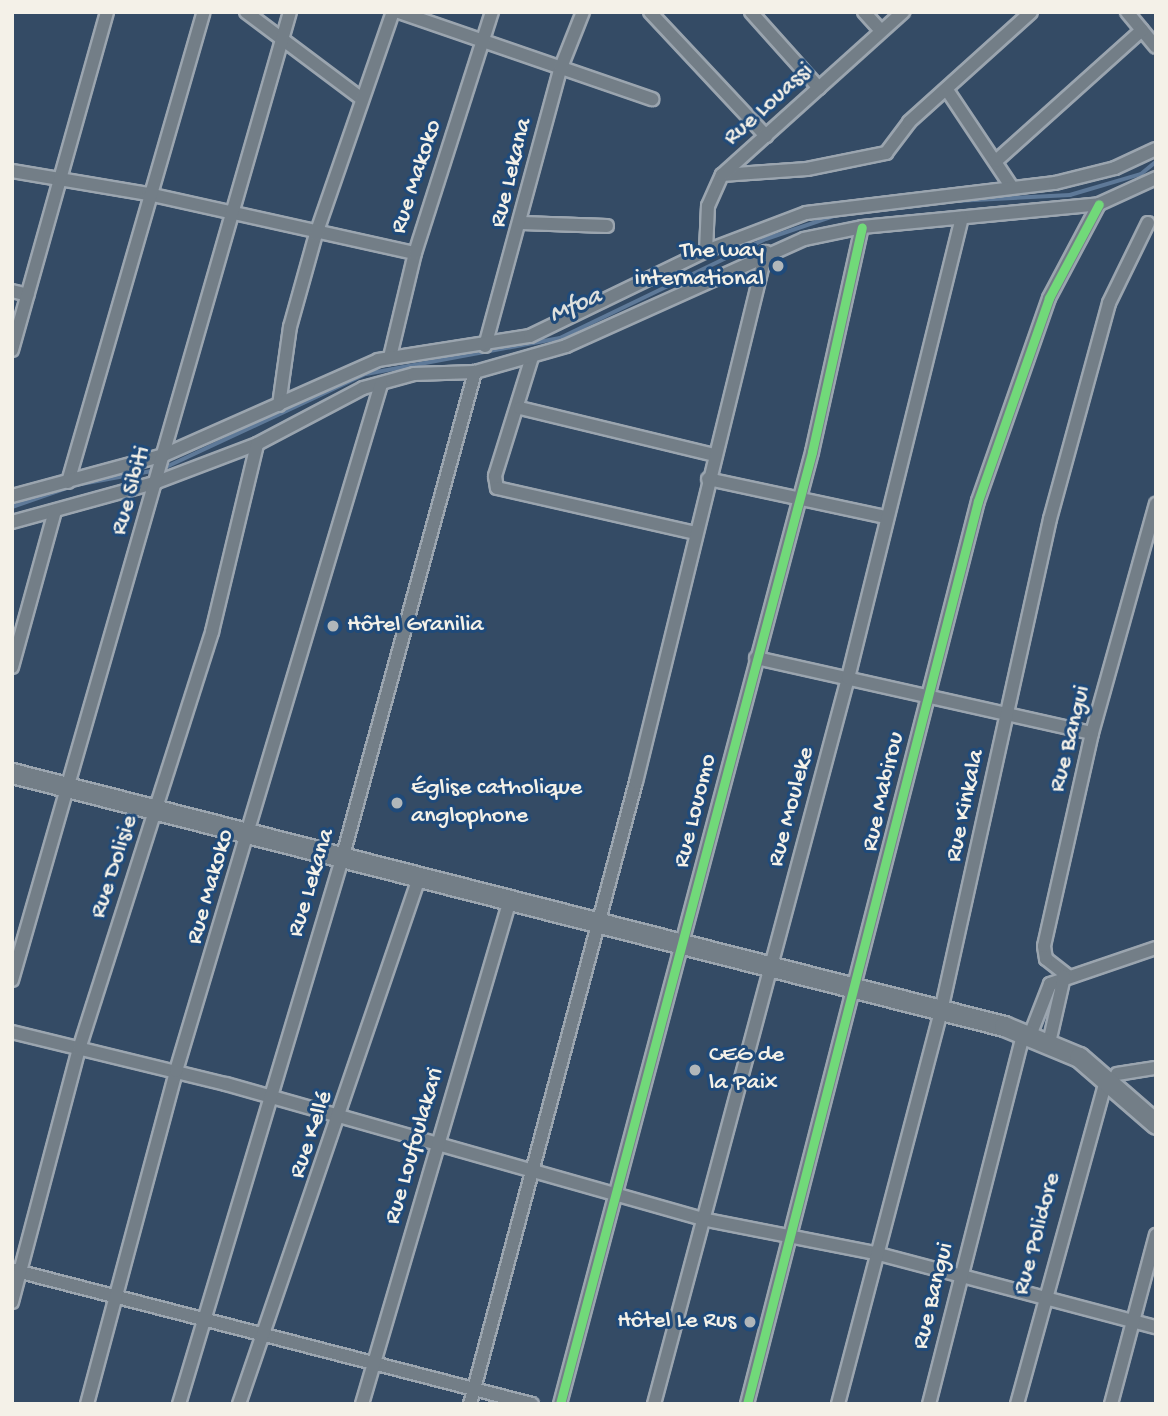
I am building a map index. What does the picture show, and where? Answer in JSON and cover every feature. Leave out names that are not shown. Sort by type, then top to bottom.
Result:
[{"type":"main road","points":[[12,774],[510,900],[598,926],[682,944],[772,969],[1081,1045],[1156,1124]]},
{"type":"main road","points":[[1112,1076],[1156,1112]]},
{"type":"street","points":[[12,350],[107,12]]},
{"type":"street","points":[[68,482],[148,194],[204,12]]},
{"type":"street","points":[[246,12],[362,99]]},
{"type":"street","name":"Rue Sibiti","points":[[12,980],[158,480],[290,12]]},
{"type":"street","points":[[279,405],[290,327],[316,234],[393,12]]},
{"type":"street","points":[[399,12],[481,45],[652,99]]},
{"type":"street","name":"Rue Makoko","points":[[390,357],[415,253],[492,12]]},
{"type":"street","name":"Rue Lekana","points":[[485,346],[522,223],[560,70],[583,12]]},
{"type":"street","points":[[650,12],[766,136]]},
{"type":"street","points":[[751,12],[819,88]]},
{"type":"street","points":[[864,12],[881,31]]},
{"type":"street","name":"Rue Louassi","points":[[706,251],[708,206],[722,175],[903,12]]},
{"type":"street","points":[[722,175],[880,156],[1031,12]]},
{"type":"street","points":[[1127,12],[1156,47]]},
{"type":"street","points":[[996,161],[1142,30]]},
{"type":"street","points":[[947,90],[1011,186]]},
{"type":"street","points":[[12,496],[164,455],[390,357],[485,346],[530,336],[706,251],[820,210],[1091,175],[1156,149]]},
{"type":"street","points":[[12,171],[148,194],[233,216],[415,253]]},
{"type":"street","points":[[12,522],[158,480],[257,444],[317,409],[381,384],[414,374],[475,372],[532,357],[766,252],[862,227],[1099,204],[1156,178]]},
{"type":"street","name":"Rue Mabirou","points":[[747,1404],[855,989],[926,698],[1012,391],[1049,298],[1099,204]]},
{"type":"street","name":"Rue Mouleke","points":[[654,1404],[848,678],[962,218]]},
{"type":"street","points":[[522,223],[607,226]]},
{"type":"street","name":"Rue Kinkala","points":[[838,1404],[875,1253],[940,1011],[1088,377],[1110,303],[1147,223]]},
{"type":"street","name":"Rue Louomo","points":[[561,1404],[800,496],[862,227]]},
{"type":"street","points":[[470,1404],[530,1169],[598,926],[766,252]]},
{"type":"street","points":[[12,291],[28,295]]},
{"type":"street","points":[[532,357],[520,408],[495,476],[497,488],[695,533]]},
{"type":"street","name":"Rue Lekana","points":[[179,1404],[342,859],[475,372]]},
{"type":"street","name":"Rue Makoko","points":[[87,1404],[176,1071],[249,834],[381,384]]},
{"type":"street","points":[[520,408],[715,455]]},
{"type":"street","name":"Rue Dolisie","points":[[12,1302],[16,1271],[79,1049],[212,632],[257,444]]},
{"type":"street","points":[[708,479],[800,496],[886,517]]},
{"type":"street","name":"Rue Bangui","points":[[1066,977],[1046,959],[1044,946],[1092,733],[1156,504]]},
{"type":"street","points":[[12,667],[55,510]]},
{"type":"street","points":[[756,658],[1092,733]]},
{"type":"street","name":"Rue Kellé","points":[[239,1404],[339,1119],[419,878]]},
{"type":"street","name":"Rue Loufoulakari","points":[[362,1404],[436,1142],[510,900]]},
{"type":"street","points":[[1037,1035],[1046,989],[1066,977],[1156,948]]},
{"type":"street","points":[[1037,1035],[1066,977]]},
{"type":"street","points":[[12,1032],[176,1071],[270,1101],[436,1142],[702,1219],[875,1253],[1041,1301],[1156,1327]]},
{"type":"street","name":"Rue Bangui","points":[[929,1404],[960,1278],[1037,1035]]},
{"type":"street","points":[[1112,1076],[1156,1068]]},
{"type":"street","name":"Rue Polidore","points":[[1017,1404],[1041,1301],[1112,1076]]},
{"type":"street","points":[[1111,1404],[1156,1235]]},
{"type":"street","points":[[16,1271],[118,1295],[262,1338],[532,1404]]},
{"type":"waterway","name":"Mfoa","points":[[955,201],[1070,195],[1141,174],[1156,162]]},
{"type":"waterway","name":"Mfoa","points":[[164,468],[366,374],[560,338],[766,239],[840,214]]},
{"type":"waterway","name":"Mfoa","points":[[12,507],[76,485],[157,470]]},
{"type":"cycle path","points":[[747,1404],[978,501],[1049,298],[1099,204]]},
{"type":"cycle path","points":[[560,1404],[812,452],[862,227]]},
{"type":"place","name":"The way international","points":[[778,266]]},
{"type":"place","name":"Hôtel Granilia","points":[[333,626]]},
{"type":"place","name":"Église catholique anglophone","points":[[397,803]]},
{"type":"place","name":"CEG de la Paix","points":[[695,1070]]},
{"type":"place","name":"Hôtel Le Rus","points":[[750,1322]]}]
